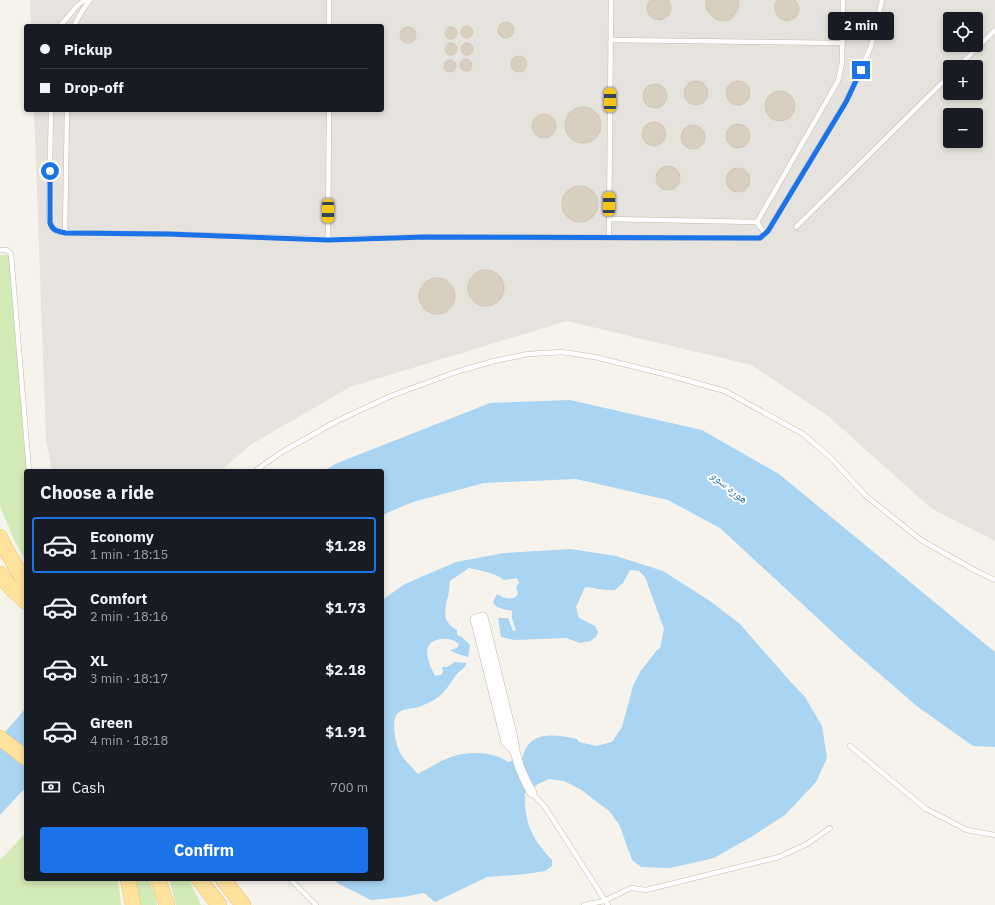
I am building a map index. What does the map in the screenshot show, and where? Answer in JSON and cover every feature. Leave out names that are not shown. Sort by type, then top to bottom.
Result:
[{"type":"main road","points":[[0,537],[24,581]]},
{"type":"main road","points":[[0,574],[12,589],[24,600]]},
{"type":"main road","points":[[0,738],[24,756]]},
{"type":"main road","points":[[128,881],[133,905]]},
{"type":"main road","points":[[159,881],[167,905]]},
{"type":"main road","points":[[197,881],[207,905]]},
{"type":"main road","points":[[201,881],[219,905]]},
{"type":"main road","points":[[225,881],[243,905]]},
{"type":"street","points":[[514,750],[506,742],[475,619],[483,617],[513,738],[514,750],[521,772],[532,793]]},
{"type":"lane","points":[[62,24],[78,5],[85,0]]},
{"type":"lane","points":[[75,24],[90,0]]},
{"type":"lane","points":[[329,0],[329,24]]},
{"type":"lane","points":[[609,236],[611,0]]},
{"type":"lane","points":[[757,222],[838,81],[842,63],[843,43],[842,0]]},
{"type":"lane","points":[[51,112],[49,216],[52,228],[55,231],[66,233],[167,234],[328,240],[425,237],[609,236],[760,238],[768,231],[834,122],[856,81],[871,46],[882,0]]},
{"type":"lane","points":[[965,60],[995,30]]},
{"type":"lane","points":[[611,40],[843,43]]},
{"type":"lane","points":[[796,227],[943,81]]},
{"type":"lane","points":[[66,233],[67,112]]},
{"type":"lane","points":[[328,112],[328,240]]},
{"type":"lane","points":[[609,219],[757,222]]},
{"type":"lane","points":[[757,222],[765,234]]},
{"type":"lane","points":[[0,250],[7,250],[11,254],[29,469]]},
{"type":"lane","points":[[258,469],[282,452],[337,421],[391,396],[456,372],[494,361],[528,354],[562,352],[603,359],[725,391],[803,434],[831,458],[866,496],[921,540],[995,580]]},
{"type":"lane","points":[[850,746],[926,809],[967,830],[995,834]]},
{"type":"lane","points":[[532,793],[545,807],[606,903]]},
{"type":"lane","points":[[584,905],[606,903],[631,888],[646,890],[779,857],[807,844],[830,828]]},
{"type":"lane","points":[[292,881],[316,905]]},
{"type":"shaded area","points":[[30,0],[995,0],[995,541],[932,509],[828,416],[751,365],[567,321],[350,387],[250,445],[223,469],[52,469],[46,439],[34,112],[384,112],[384,24],[31,24]]},
{"type":"green space","points":[[0,255],[9,255],[27,469],[24,469],[24,558],[16,544],[0,506]]},
{"type":"green space","points":[[24,835],[24,881],[118,881],[121,905],[0,905],[0,860]]},
{"type":"green space","points":[[135,881],[149,881],[155,895],[157,905],[140,905]]},
{"type":"green space","points":[[170,881],[190,881],[201,905],[176,905]]},
{"type":"water","name":"هوره سوو","points":[[570,400],[702,430],[779,474],[995,652],[995,747],[973,746],[918,707],[853,651],[720,528],[668,500],[576,479],[484,483],[413,502],[384,514],[384,469],[327,469],[335,464],[490,403]]},
{"type":"water","points":[[571,549],[616,556],[663,571],[710,601],[740,624],[805,697],[822,726],[827,758],[816,782],[785,815],[751,837],[714,858],[670,868],[641,867],[632,860],[619,824],[609,811],[580,789],[564,781],[549,779],[538,784],[525,793],[526,813],[531,830],[539,845],[552,860],[552,866],[545,871],[487,877],[435,902],[424,893],[403,897],[371,900],[339,884],[335,881],[384,881],[384,599],[405,584],[456,562],[504,553]],"holes":[[[469,568],[492,573],[504,580],[517,578],[519,583],[516,587],[518,594],[516,596],[511,599],[497,594],[493,602],[498,607],[512,611],[512,618],[516,631],[513,631],[508,618],[498,618],[501,637],[514,640],[566,638],[580,643],[590,641],[596,637],[598,632],[595,626],[579,618],[576,607],[585,587],[615,590],[623,583],[630,570],[639,571],[645,577],[664,629],[660,648],[640,672],[633,686],[622,727],[612,742],[596,746],[579,742],[577,739],[569,737],[552,735],[544,736],[531,742],[526,748],[523,757],[508,762],[494,755],[477,753],[460,754],[435,764],[418,774],[400,752],[396,740],[394,721],[398,713],[403,710],[419,707],[432,701],[444,692],[455,676],[467,663],[455,662],[447,667],[442,667],[443,672],[441,675],[435,676],[428,659],[427,653],[430,644],[441,639],[455,641],[459,644],[457,648],[450,650],[468,657],[470,645],[462,637],[457,635],[457,630],[449,624],[445,614],[450,581]]]},
{"type":"water","points":[[24,710],[24,789],[0,815],[0,738]]},
{"type":"building","points":[[650,0],[668,0],[671,10],[668,16],[661,20],[651,17],[647,11],[647,6]]},
{"type":"building","points":[[706,0],[739,0],[738,10],[731,19],[726,21],[715,19],[708,12]]},
{"type":"building","points":[[778,0],[795,0],[799,6],[799,11],[795,18],[787,21],[779,18],[775,11],[775,4]]},
{"type":"building","points":[[506,22],[512,24],[514,30],[512,36],[506,38],[500,36],[498,30],[500,24]]},
{"type":"building","points":[[465,26],[469,26],[473,32],[469,38],[465,38],[461,34],[461,30]]},
{"type":"building","points":[[408,27],[414,29],[416,35],[414,41],[408,43],[402,41],[400,35],[402,29]]},
{"type":"building","points":[[449,27],[453,27],[457,33],[453,39],[449,39],[445,35],[445,31]]},
{"type":"building","points":[[449,43],[453,43],[457,49],[453,55],[449,55],[445,51],[445,47]]},
{"type":"building","points":[[465,43],[469,43],[473,49],[469,55],[465,55],[461,51],[461,47]]},
{"type":"building","points":[[519,56],[525,58],[527,64],[525,70],[519,72],[513,70],[511,64],[513,58]]},
{"type":"building","points":[[464,59],[468,59],[472,65],[468,71],[464,71],[460,67],[460,63]]},
{"type":"building","points":[[448,60],[452,60],[456,66],[452,72],[448,72],[444,68],[444,64]]},
{"type":"building","points":[[696,81],[705,84],[708,93],[705,102],[696,105],[687,102],[684,93],[687,84]]},
{"type":"building","points":[[738,81],[747,84],[750,93],[747,102],[738,105],[729,102],[726,93],[729,84]]},
{"type":"building","points":[[655,84],[664,87],[667,96],[664,105],[655,108],[646,105],[643,96],[646,87]]},
{"type":"building","points":[[780,91],[791,95],[795,106],[791,117],[780,121],[769,117],[765,106],[769,95]]},
{"type":"building","points":[[587,107],[596,112],[600,118],[600,132],[596,138],[587,143],[579,143],[570,138],[566,132],[565,121],[570,112],[576,108]]},
{"type":"building","points":[[544,114],[553,117],[556,126],[553,135],[544,138],[535,135],[532,126],[535,117]]},
{"type":"building","points":[[654,122],[663,125],[666,134],[663,143],[654,146],[645,143],[642,134],[645,125]]},
{"type":"building","points":[[738,124],[747,127],[750,136],[747,145],[738,148],[729,145],[726,136],[729,127]]},
{"type":"building","points":[[693,125],[702,128],[705,137],[702,146],[693,149],[684,146],[681,137],[684,128]]},
{"type":"building","points":[[668,166],[677,169],[680,178],[677,187],[668,190],[659,187],[656,178],[659,169]]},
{"type":"building","points":[[738,168],[747,171],[750,180],[747,189],[738,192],[729,189],[726,180],[729,171]]},
{"type":"building","points":[[584,186],[593,191],[597,197],[597,211],[593,217],[584,222],[576,222],[567,217],[563,211],[562,200],[567,191],[573,187]]},
{"type":"building","points":[[490,270],[499,275],[503,281],[503,295],[499,301],[490,306],[482,306],[473,301],[469,295],[468,284],[473,275],[479,271]]},
{"type":"building","points":[[441,278],[450,283],[454,289],[454,303],[450,309],[441,314],[433,314],[424,309],[420,303],[419,292],[424,283],[430,279]]},
{"type":"route","points":[[50,171],[50,223],[55,231],[66,233],[167,234],[328,240],[425,237],[609,236],[760,238],[768,231],[846,102],[861,70]]}]
